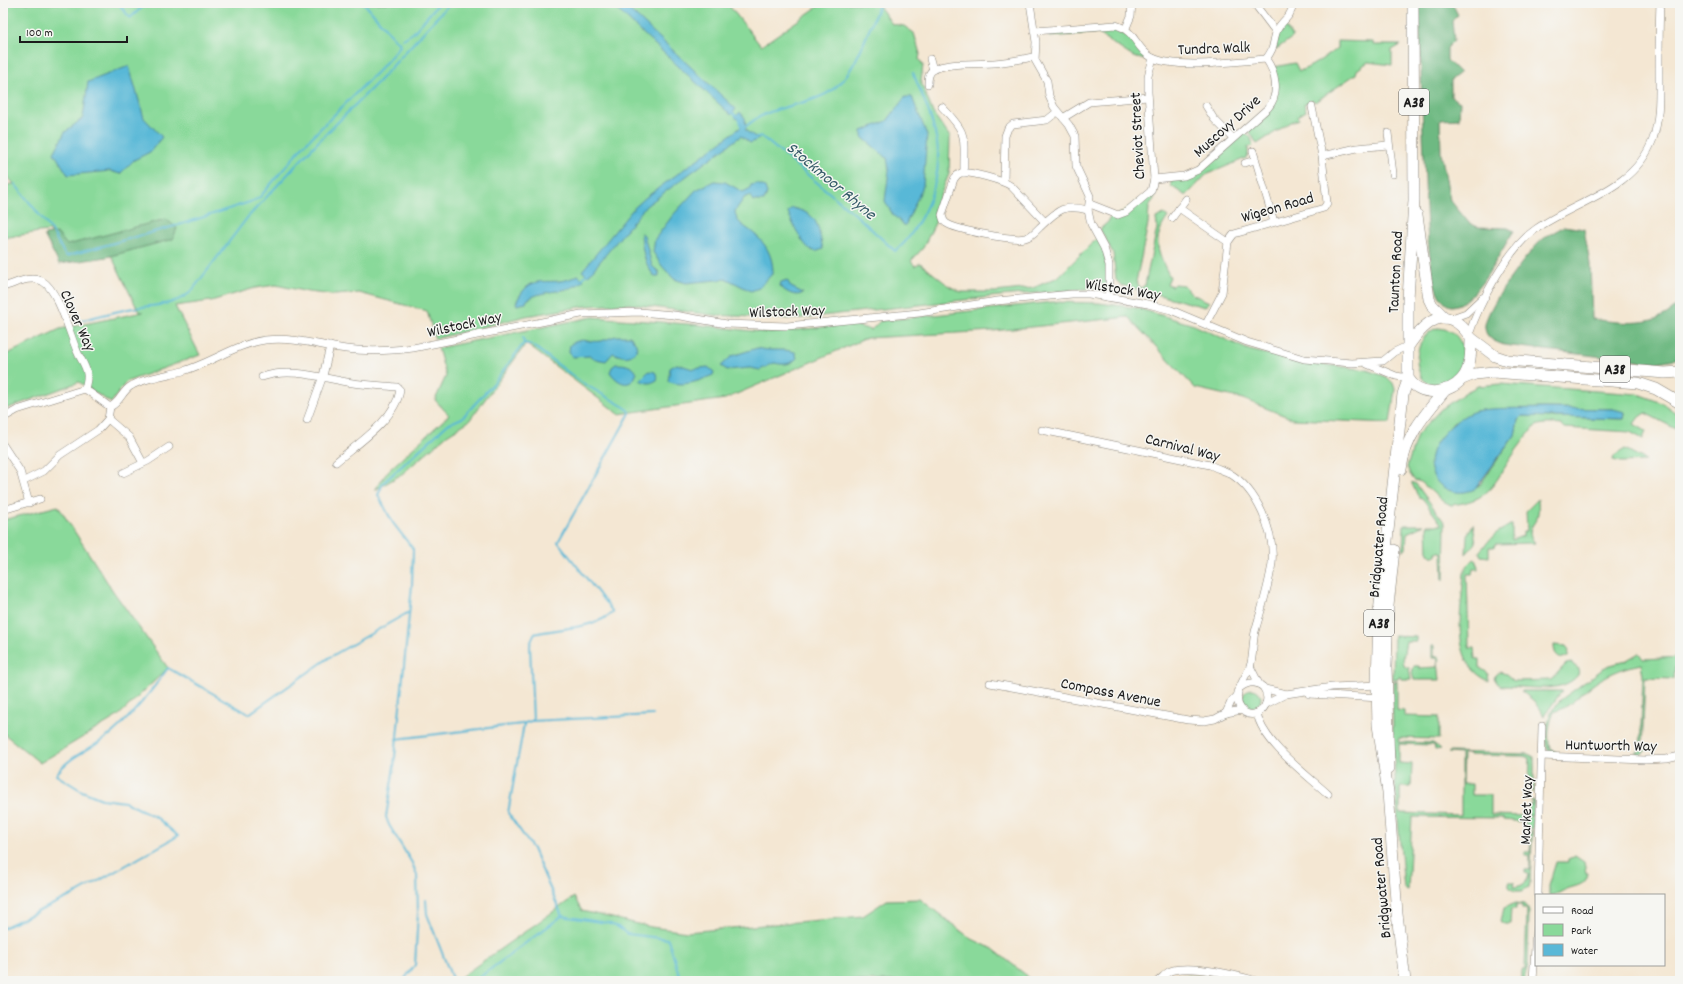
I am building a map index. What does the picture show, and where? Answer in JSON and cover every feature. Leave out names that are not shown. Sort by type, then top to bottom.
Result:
[{"type":"main road","name":"Taunton Road","points":[[1408,345],[1408,299],[1414,200],[1413,3]]},
{"type":"main road","name":"Taunton Road","points":[[1414,200],[1429,299],[1432,305],[1447,318]]},
{"type":"main road","name":"A38","points":[[1447,318],[1458,324],[1470,336],[1495,356],[1507,360],[1665,373],[1680,372]]},
{"type":"main road","points":[[1408,345],[1424,325],[1447,318]]},
{"type":"main road","points":[[1462,379],[1470,361],[1470,336]]},
{"type":"main road","name":"A38","points":[[1408,345],[1408,379]]},
{"type":"main road","name":"A38","points":[[1446,390],[1462,379],[1475,374],[1493,372],[1627,382],[1656,389],[1680,403]]},
{"type":"main road","points":[[1408,379],[1424,391],[1437,392],[1446,390]]},
{"type":"main road","name":"Bridgwater Road","points":[[1405,981],[1388,792],[1382,762],[1380,606],[1403,394],[1408,379]]},
{"type":"main road","name":"Bridgwater Road","points":[[1381,685],[1401,464],[1414,430],[1423,416],[1446,390]]},
{"type":"main road","name":"A38","points":[[1401,947],[1411,981]]},
{"type":"street","points":[[1030,3],[1034,31],[1034,58],[1036,65],[1047,81],[1051,102],[1075,136],[1076,166],[1089,191],[1090,224],[1104,248],[1109,265],[1110,287],[1108,297]]},
{"type":"street","points":[[1126,28],[1131,16],[1132,3]]},
{"type":"street","points":[[1254,3],[1276,32]]},
{"type":"street","points":[[1266,59],[1274,48],[1276,32],[1290,15],[1294,3]]},
{"type":"street","points":[[1470,336],[1475,318],[1486,294],[1507,262],[1530,234],[1555,217],[1598,196],[1623,180],[1637,166],[1653,139],[1659,101],[1660,3]]},
{"type":"street","points":[[1034,31],[1109,25],[1126,28],[1145,52],[1153,58]]},
{"type":"street","points":[[928,84],[928,78],[934,70],[972,63],[993,63],[1034,58]]},
{"type":"street","name":"Tundra Walk","points":[[1153,58],[1179,64],[1266,59]]},
{"type":"street","name":"Cheviot Street","points":[[1089,207],[1114,214],[1121,214],[1151,191],[1154,179],[1148,97],[1148,76],[1153,58]]},
{"type":"street","name":"Muscovy Drive","points":[[1154,179],[1176,177],[1191,173],[1204,165],[1272,103],[1274,98],[1274,78],[1271,65],[1266,59]]},
{"type":"street","points":[[930,60],[934,70]]},
{"type":"street","points":[[1004,181],[1005,136],[1008,128],[1013,124],[1047,120],[1089,102],[1148,97]]},
{"type":"street","points":[[1206,106],[1214,119],[1233,138]]},
{"type":"street","points":[[942,107],[954,119],[962,131],[965,151],[964,173]]},
{"type":"street","name":"Wigeon Road","points":[[1206,324],[1223,289],[1228,242],[1234,234],[1324,208],[1327,203],[1322,156],[1312,107]]},
{"type":"street","points":[[1388,133],[1388,145],[1393,174]]},
{"type":"street","points":[[1322,156],[1357,148],[1388,145]]},
{"type":"street","points":[[1253,151],[1274,222]]},
{"type":"street","points":[[1245,163],[1255,160]]},
{"type":"street","points":[[1045,222],[1011,186],[1004,181],[964,173],[957,175],[954,179],[942,215],[947,223],[953,227],[1020,239],[1030,236],[1045,222],[1068,206],[1089,207]]},
{"type":"street","points":[[1172,218],[1186,199]]},
{"type":"street","points":[[1179,208],[1228,242]]},
{"type":"street","name":"Clover Way","points":[[3,287],[24,280],[36,279],[46,284],[51,290],[69,326],[77,352],[88,374],[85,389]]},
{"type":"street","name":"Wilstock Way","points":[[110,407],[114,405],[126,389],[135,383],[184,371],[238,348],[263,341],[292,340],[363,351],[400,350],[561,316],[600,312],[657,313],[727,324],[787,326],[919,313],[997,301],[1072,294],[1108,297],[1148,304],[1171,310],[1246,342],[1280,353],[1325,361],[1365,363],[1383,361],[1394,352],[1408,345]]},
{"type":"street","points":[[1447,318],[1466,313],[1486,294]]},
{"type":"street","points":[[307,420],[322,376],[330,346]]},
{"type":"street","name":"Wilstock Way","points":[[1365,363],[1396,376],[1408,379]]},
{"type":"street","points":[[262,377],[272,374],[310,374],[342,381],[396,387],[400,390],[399,397],[382,424],[336,462]]},
{"type":"street","points":[[3,418],[17,410],[85,389],[110,407],[108,419],[90,436],[60,455],[44,471],[24,482]]},
{"type":"street","points":[[108,419],[129,437],[142,464]]},
{"type":"street","name":"Carnival Way","points":[[1042,430],[1210,465],[1230,474],[1252,495],[1266,524],[1271,543],[1272,562],[1267,588],[1255,631],[1250,666],[1241,687]]},
{"type":"street","points":[[3,445],[17,466],[24,482],[29,503]]},
{"type":"street","points":[[123,473],[142,464],[169,447]]},
{"type":"street","points":[[3,510],[40,499]]},
{"type":"street","points":[[1250,666],[1267,698],[1266,704]]},
{"type":"street","name":"Compass Avenue","points":[[990,682],[1188,720],[1204,721],[1215,719],[1226,713],[1242,710]]},
{"type":"street","points":[[1226,713],[1241,687],[1248,683],[1286,694]]},
{"type":"street","points":[[1237,696],[1237,701],[1242,710],[1251,714],[1257,713],[1266,704],[1286,694],[1332,687],[1381,685]]},
{"type":"street","points":[[1295,693],[1382,698]]},
{"type":"street","points":[[1257,713],[1263,727],[1287,759],[1328,794]]},
{"type":"street","name":"Market Way","points":[[1538,894],[1542,726]]},
{"type":"street","name":"Huntworth Way","points":[[1541,756],[1645,760],[1667,759],[1680,756]]},
{"type":"street","points":[[1532,981],[1535,968],[1535,946]]},
{"type":"street","points":[[1158,981],[1169,972],[1189,970],[1212,972],[1257,981]]},
{"type":"green space","points":[[3,3],[727,3],[761,46],[823,3],[877,3],[892,24],[904,26],[914,33],[920,54],[919,59],[923,65],[921,82],[933,113],[950,137],[949,174],[934,211],[936,221],[923,248],[911,261],[915,266],[920,263],[949,286],[961,292],[995,292],[1033,288],[1058,277],[1098,237],[1104,248],[1109,287],[999,296],[794,319],[712,315],[630,304],[587,306],[526,316],[435,339],[427,311],[359,293],[335,295],[308,292],[276,285],[255,288],[211,301],[175,306],[200,355],[126,382],[111,403],[79,382],[3,410],[3,356],[60,329],[143,312],[139,312],[107,247],[64,258],[50,231],[3,238],[3,185],[14,184],[3,171]]},
{"type":"green space","points":[[1419,3],[1452,3],[1458,15],[1452,21],[1454,41],[1447,48],[1447,60],[1460,73],[1451,80],[1451,97],[1460,102],[1459,119],[1440,120],[1441,153],[1450,200],[1469,223],[1478,227],[1508,228],[1514,231],[1479,287],[1470,297],[1461,303],[1452,306],[1448,305],[1442,300],[1436,289],[1428,243]]},
{"type":"green space","points":[[1284,25],[1293,37],[1275,50],[1280,29]]},
{"type":"green space","points":[[1095,29],[1113,30],[1124,34],[1144,56],[1145,60],[1133,57],[1097,33],[1049,37],[1048,34]]},
{"type":"green space","points":[[1337,41],[1373,42],[1373,45],[1401,45],[1392,50],[1392,65],[1368,62],[1357,70],[1356,74],[1315,102],[1313,100],[1304,104],[1306,111],[1298,116],[1299,119],[1291,122],[1257,144],[1248,129],[1272,104],[1274,67],[1295,63],[1299,71],[1303,70],[1337,48]]},
{"type":"green space","points":[[1244,131],[1251,138],[1253,145],[1248,147],[1248,155],[1246,158],[1206,175],[1186,196],[1171,186],[1171,181],[1191,175]]},
{"type":"green space","points":[[1154,190],[1154,199],[1149,206],[1148,224],[1136,282],[1141,288],[1145,285],[1157,228],[1156,218],[1164,214],[1168,217],[1159,233],[1158,247],[1162,261],[1170,277],[1167,284],[1172,286],[1174,284],[1184,285],[1192,294],[1209,302],[1205,307],[1121,285],[1116,280],[1113,253],[1100,229],[1108,222],[1111,216],[1115,217]]},
{"type":"green space","points":[[166,219],[177,228],[173,239],[107,257],[59,264],[44,235],[57,233],[67,245]]},
{"type":"green space","points":[[1564,226],[1584,229],[1590,264],[1592,319],[1615,322],[1639,322],[1651,320],[1661,317],[1671,311],[1680,302],[1680,358],[1653,363],[1504,345],[1487,335],[1485,328],[1486,320],[1498,296],[1536,245],[1545,237]]},
{"type":"green space","points":[[1052,302],[1099,303],[1137,308],[1194,325],[1249,350],[1297,361],[1367,370],[1387,377],[1393,383],[1395,389],[1390,423],[1293,419],[1243,399],[1195,388],[1128,317],[993,331],[867,338],[725,399],[619,414],[526,344],[469,421],[447,435],[402,474],[375,490],[388,471],[449,415],[435,400],[446,376],[438,348],[593,317],[701,325],[770,333],[851,324],[871,330],[880,321]]},
{"type":"green space","points":[[1437,328],[1449,331],[1457,337],[1461,345],[1463,355],[1461,365],[1456,374],[1447,380],[1434,384],[1423,379],[1417,365],[1417,357],[1418,350],[1425,336],[1430,331]]},
{"type":"green space","points":[[1500,384],[1638,394],[1662,403],[1680,416],[1680,431],[1645,413],[1639,417],[1634,424],[1646,431],[1643,439],[1630,432],[1564,428],[1561,425],[1554,424],[1539,425],[1533,428],[1493,486],[1484,495],[1464,503],[1451,505],[1441,500],[1421,482],[1414,480],[1407,467],[1417,435],[1440,410],[1466,392],[1478,386]],"holes":[[[1544,408],[1613,409],[1625,413],[1624,419],[1522,416],[1518,420],[1515,435],[1479,486],[1432,452],[1453,423],[1476,411]]]},
{"type":"green space","points":[[1625,449],[1646,461],[1621,462],[1613,460],[1614,456]]},
{"type":"green space","points":[[1412,482],[1416,484],[1445,523],[1444,580],[1442,552],[1436,552],[1436,556],[1431,556],[1428,553],[1427,525],[1442,525],[1423,499],[1418,496]]},
{"type":"green space","points":[[1538,499],[1537,517],[1530,530],[1530,534],[1535,543],[1495,544],[1494,547],[1489,547],[1489,557],[1481,556],[1479,552],[1495,534],[1510,525],[1512,525],[1512,540],[1523,536],[1523,531],[1527,531],[1526,511]]},
{"type":"green space","points":[[58,506],[113,591],[168,668],[118,716],[40,763],[3,733],[3,520]]},
{"type":"green space","points":[[1473,524],[1476,543],[1466,554],[1467,536]]},
{"type":"green space","points":[[1404,525],[1424,525],[1407,533],[1406,549],[1403,551]]},
{"type":"green space","points":[[1474,559],[1477,561],[1478,569],[1473,569],[1472,574],[1467,574],[1469,648],[1474,648],[1475,659],[1480,659],[1480,668],[1488,673],[1489,681],[1476,673],[1468,661],[1463,648],[1460,633],[1464,572],[1467,566]]},
{"type":"green space","points":[[1394,636],[1416,637],[1416,641],[1406,641],[1403,662],[1405,667],[1409,668],[1411,679],[1401,679],[1401,677],[1399,677],[1398,679],[1393,680]]},
{"type":"green space","points":[[1554,645],[1566,646],[1569,650],[1568,656],[1563,658],[1559,657],[1555,652]]},
{"type":"green space","points":[[1432,646],[1434,646],[1434,657],[1439,656],[1440,660],[1438,661],[1440,680],[1414,680],[1412,673],[1414,666],[1419,666],[1419,668],[1437,667],[1438,658],[1432,658]]},
{"type":"green space","points":[[1639,653],[1643,659],[1680,657],[1680,667],[1675,667],[1674,679],[1645,678],[1642,748],[1649,748],[1640,755],[1636,752],[1640,751],[1643,675],[1641,664],[1620,670],[1608,676],[1590,687],[1569,705],[1554,712],[1550,725],[1549,739],[1550,748],[1557,753],[1557,755],[1549,751],[1546,745],[1547,725],[1551,713],[1559,701],[1607,666],[1625,661]]},
{"type":"green space","points":[[1571,663],[1579,669],[1578,675],[1563,685],[1553,687],[1533,688],[1503,686],[1498,684],[1494,678],[1500,672],[1506,674],[1514,681],[1551,680],[1566,664]]},
{"type":"green space","points":[[1397,681],[1397,710],[1404,711],[1404,716],[1439,717],[1439,739],[1399,738],[1398,742],[1433,743],[1441,749],[1435,750],[1434,745],[1399,744],[1399,763],[1412,764],[1411,787],[1400,787],[1400,813],[1461,815],[1461,754],[1448,753],[1449,752],[1528,754],[1534,757],[1534,792],[1531,792],[1533,788],[1529,788],[1529,783],[1533,783],[1533,781],[1529,781],[1530,758],[1523,756],[1469,755],[1469,753],[1463,753],[1462,784],[1472,784],[1472,795],[1491,795],[1491,815],[1528,816],[1529,805],[1532,805],[1531,800],[1534,801],[1533,815],[1530,815],[1530,817],[1533,818],[1530,882],[1529,887],[1522,891],[1514,891],[1509,887],[1509,882],[1514,882],[1513,887],[1522,885],[1526,882],[1529,874],[1525,873],[1525,870],[1530,870],[1530,855],[1525,855],[1525,852],[1530,852],[1531,838],[1525,837],[1526,835],[1531,835],[1531,828],[1526,827],[1526,822],[1503,820],[1503,818],[1412,817],[1408,890],[1404,888],[1393,734],[1393,682]]},
{"type":"green space","points":[[1248,689],[1256,689],[1261,694],[1259,705],[1256,707],[1248,707],[1243,702],[1243,694]]},
{"type":"green space","points":[[1521,691],[1562,691],[1544,716],[1534,701]]},
{"type":"green space","points":[[1575,856],[1584,862],[1586,873],[1588,873],[1587,877],[1583,883],[1578,886],[1556,894],[1549,894],[1549,885],[1556,862],[1568,862],[1568,859]]},
{"type":"green space","points":[[574,897],[582,911],[651,927],[687,932],[863,916],[887,900],[920,899],[970,938],[993,949],[1026,975],[1030,981],[455,981]]},
{"type":"green space","points":[[1516,903],[1524,904],[1529,910],[1528,965],[1524,981],[1522,981],[1522,970],[1525,970],[1527,909],[1522,909],[1522,905],[1516,905],[1516,909],[1511,909],[1510,924],[1504,924],[1501,921],[1504,908]]},
{"type":"green space","points":[[1172,975],[1211,976],[1237,981],[1166,981]]},
{"type":"water","points":[[610,3],[622,3],[736,109],[731,115]]},
{"type":"water","points":[[129,66],[144,118],[162,137],[150,152],[134,160],[120,174],[110,171],[68,175],[54,153],[65,132],[83,118],[88,82]]},
{"type":"water","points":[[905,97],[912,97],[927,135],[923,186],[905,226],[893,215],[885,201],[889,170],[887,158],[862,137],[862,131],[887,121]]},
{"type":"water","points":[[740,112],[745,118],[746,131],[759,139],[750,143],[741,136],[646,206],[588,276],[582,271],[633,209],[645,198],[741,127],[740,122],[735,117]]},
{"type":"water","points":[[714,181],[725,182],[743,192],[749,189],[751,185],[757,184],[765,187],[767,193],[764,201],[753,201],[750,196],[745,197],[735,211],[738,221],[757,236],[765,245],[772,261],[773,273],[759,288],[751,291],[727,279],[686,283],[674,279],[662,266],[653,252],[655,239],[673,215],[696,190]]},
{"type":"water","points":[[792,208],[801,210],[812,217],[818,227],[823,249],[815,251],[806,246],[798,234],[788,212]]},
{"type":"water","points":[[641,232],[644,235],[652,266],[659,272],[659,277],[655,277],[646,262]]},
{"type":"water","points":[[578,275],[584,280],[578,285],[563,290],[534,296],[527,300],[526,303],[517,305],[516,303],[522,292],[529,286],[536,283],[568,279]]},
{"type":"water","points":[[787,280],[791,287],[803,293],[794,295],[780,286],[781,282]]},
{"type":"water","points":[[616,336],[630,336],[638,347],[634,354],[621,356],[613,353],[606,361],[595,359],[590,356],[572,357],[569,351],[570,345],[574,342],[581,340],[601,341]]},
{"type":"water","points":[[757,348],[795,352],[797,358],[789,363],[774,363],[760,370],[750,368],[727,370],[721,366],[732,356]]},
{"type":"water","points":[[616,364],[628,365],[637,372],[635,378],[628,383],[617,380],[610,372],[612,367]]},
{"type":"water","points":[[677,364],[693,369],[708,367],[714,372],[713,375],[685,384],[673,383],[668,381],[670,368]]},
{"type":"water","points":[[649,371],[655,372],[658,377],[657,380],[648,383],[640,380]]},
{"type":"water","points":[[1544,408],[1613,409],[1625,412],[1624,419],[1522,416],[1518,420],[1515,435],[1475,489],[1465,492],[1448,490],[1440,485],[1435,479],[1431,471],[1430,462],[1432,452],[1444,433],[1463,417],[1470,413],[1483,410]]},
{"type":"waterway","points":[[118,3],[130,18],[147,3]]},
{"type":"waterway","points":[[15,184],[52,231],[65,255],[67,256],[182,224],[253,201],[260,197],[304,145],[380,69],[400,46],[399,42],[397,42],[364,3]]},
{"type":"waterway","points":[[403,39],[413,33],[439,3]]},
{"type":"waterway","points":[[79,321],[137,307],[161,305],[176,301],[191,292],[247,218],[314,146],[378,82],[450,3]]},
{"type":"waterway","points":[[744,128],[761,116],[770,112],[819,97],[831,91],[841,82],[850,70],[864,43],[880,3]]},
{"type":"waterway","name":"Stockmoor Rhyne","points":[[755,138],[761,136],[856,215],[895,251],[908,239],[915,229],[924,212],[937,175],[937,142],[928,109],[913,73]]},
{"type":"waterway","name":"Stockmoor Rhyne","points":[[732,112],[738,118],[742,129]]},
{"type":"waterway","points":[[580,281],[587,274]]},
{"type":"waterway","points":[[403,981],[415,965],[418,912],[417,875],[412,863],[389,825],[386,817],[394,767],[412,585],[413,549],[393,523],[378,495],[383,483],[448,424],[462,418],[494,383],[524,343],[523,338]]},
{"type":"waterway","points":[[524,343],[532,345],[581,382],[626,408],[630,413],[558,542],[613,612],[605,618],[586,625],[534,634],[530,645],[533,721]]},
{"type":"waterway","points":[[3,928],[77,893],[178,836],[156,817],[125,802],[102,799],[82,791],[56,775],[68,762],[105,739],[120,726],[142,702],[168,668],[249,714],[330,657],[409,612]]},
{"type":"waterway","points":[[396,739],[522,724],[531,721],[653,715]]},
{"type":"waterway","points":[[524,724],[508,813],[533,849],[562,916]]},
{"type":"waterway","points":[[426,900],[427,914],[453,981]]},
{"type":"waterway","points":[[471,981],[484,974],[562,916],[607,923],[618,927],[627,934],[668,939],[681,981]]}]
